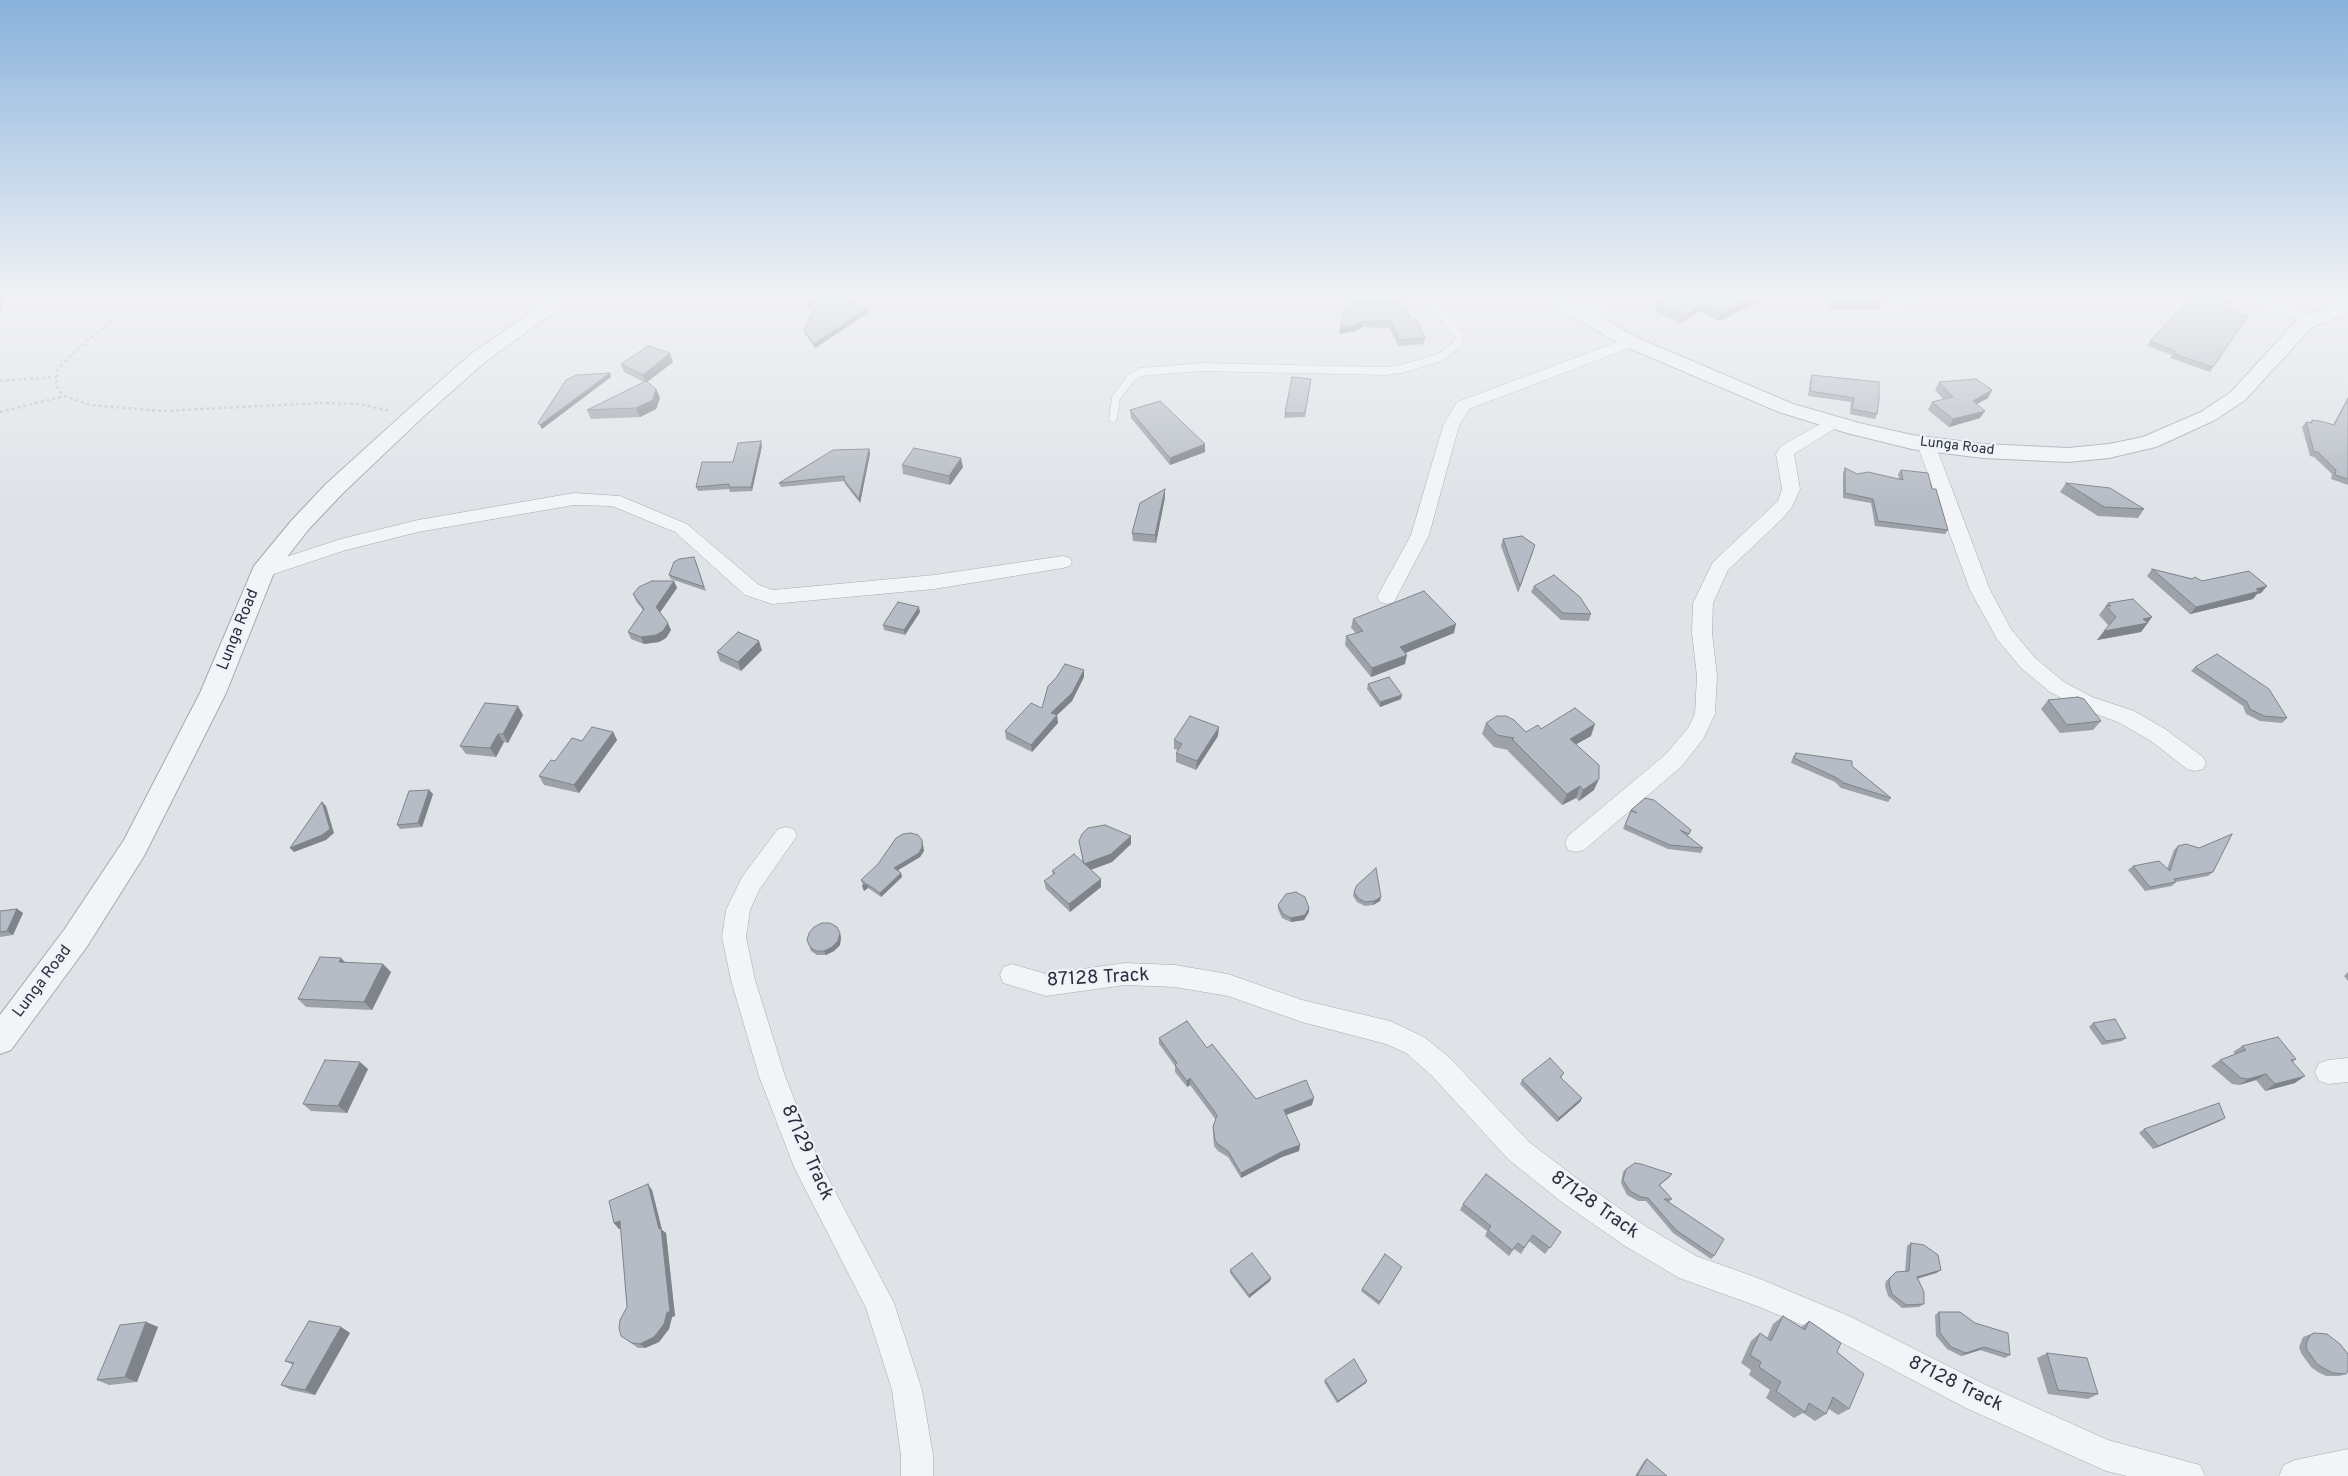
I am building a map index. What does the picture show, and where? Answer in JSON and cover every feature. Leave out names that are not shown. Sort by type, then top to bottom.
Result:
[{"type":"street","name":"Lunga Road","points":[[0,1040],[75,939],[134,848],[213,693],[262,572],[300,525],[334,489],[471,364]]},
{"type":"street","points":[[1387,597],[1420,535],[1446,440],[1462,406],[1573,364]]},
{"type":"street","name":"Lunga Road","points":[[1682,364],[1786,408],[1833,422],[1926,444],[1983,451],[2068,455],[2109,451],[2149,442],[2208,416],[2238,396],[2267,364]]},
{"type":"street","points":[[1576,843],[1674,760],[1696,733],[1705,714],[1707,676],[1702,633],[1703,603],[1720,567],[1735,550],[1776,515],[1786,503],[1791,489],[1785,454],[1787,450],[1833,422]]},
{"type":"street","points":[[1926,444],[1980,590],[2004,634],[2028,664],[2057,687],[2085,702],[2128,717],[2158,735],[2195,763]]},
{"type":"street","points":[[262,572],[341,545],[418,526],[574,500],[614,500],[647,512],[681,528],[752,590],[772,597],[934,582],[1063,562]]},
{"type":"street","name":"87129 Track","points":[[786,836],[750,884],[738,910],[734,937],[743,980],[772,1076],[808,1167],[879,1303],[907,1390],[917,1456],[917,1476]]},
{"type":"street","name":"87128 Track","points":[[1012,975],[1046,985],[1125,974],[1175,976],[1228,985],[1302,1011],[1390,1033],[1415,1045],[1441,1067],[1519,1151],[1573,1193],[1634,1236],[1689,1268],[1758,1292],[1839,1326],[1977,1397],[2106,1455],[2189,1476]]},
{"type":"street","points":[[2295,1476],[2348,1465]]},
{"type":"lane","points":[[1113,418],[1116,398],[1131,378],[1141,372],[1202,367],[1385,371],[1419,364]]},
{"type":"path","points":[[63,364],[58,369],[56,377],[59,391],[65,396],[90,405],[162,411],[321,402],[360,404],[412,416]]},
{"type":"path","points":[[0,380],[56,377]]},
{"type":"path","points":[[0,412],[65,396]]},
{"type":"building","points":[[621,364],[657,364],[643,375]]},
{"type":"building","points":[[2204,364],[2215,364],[2213,367]]},
{"type":"building","points":[[610,373],[540,425],[538,423],[566,380],[577,375]]},
{"type":"building","points":[[1812,375],[1879,382],[1877,414],[1852,409],[1854,398],[1810,391]]},
{"type":"building","points":[[1292,377],[1311,379],[1305,413],[1285,413]]},
{"type":"building","points":[[1976,379],[1992,390],[1973,401],[1985,411],[1953,419],[1932,402],[1953,397],[1939,382]]},
{"type":"building","points":[[646,381],[656,389],[653,400],[636,408],[587,410]]},
{"type":"building","points":[[2348,399],[2348,479],[2335,475],[2336,470],[2318,452],[2314,452],[2306,422],[2312,423],[2312,420],[2334,425]]},
{"type":"building","points":[[1160,401],[1205,444],[1170,458],[1130,410]]},
{"type":"building","points":[[761,441],[751,487],[729,487],[729,484],[696,487],[702,462],[733,462],[738,443]]},
{"type":"building","points":[[914,448],[961,458],[949,476],[902,465]]},
{"type":"building","points":[[869,449],[859,499],[844,480],[844,476],[779,483],[833,450]]},
{"type":"building","points":[[1845,468],[1857,474],[1868,472],[1903,480],[1901,470],[1928,473],[1932,489],[1936,489],[1948,530],[1878,521],[1873,499],[1845,493]]},
{"type":"building","points":[[2066,483],[2110,488],[2144,509],[2104,507]]},
{"type":"building","points":[[1165,489],[1155,535],[1132,533],[1140,503]]},
{"type":"building","points":[[1522,536],[1535,545],[1520,586],[1503,539]]},
{"type":"building","points":[[694,557],[704,587],[669,575],[674,562],[679,559]]},
{"type":"building","points":[[2152,569],[2192,579],[2195,577],[2202,581],[2249,571],[2267,586],[2256,589],[2260,591],[2196,607]]},
{"type":"building","points":[[1554,575],[1580,597],[1591,614],[1563,613],[1534,586]]},
{"type":"building","points":[[652,581],[674,581],[656,607],[668,623],[663,631],[656,635],[641,637],[628,632],[644,609],[633,594],[639,587]]},
{"type":"building","points":[[1424,591],[1456,624],[1400,647],[1407,655],[1372,668],[1346,636],[1363,631],[1353,619]]},
{"type":"building","points":[[2133,599],[2152,617],[2143,619],[2148,623],[2104,631],[2116,617],[2106,606],[2111,606],[2108,603]]},
{"type":"building","points":[[898,602],[919,607],[904,630],[883,625]]},
{"type":"building","points":[[738,632],[759,641],[738,662],[717,652]]},
{"type":"building","points":[[2217,654],[2269,689],[2287,718],[2264,716],[2250,709],[2247,702],[2195,667]]},
{"type":"building","points":[[1065,664],[1084,670],[1072,693],[1051,713],[1057,715],[1031,745],[1005,731],[1031,703],[1042,708],[1048,686]]},
{"type":"building","points":[[1389,677],[1402,695],[1380,702],[1368,684]]},
{"type":"building","points":[[2078,697],[2084,699],[2101,721],[2067,725],[2048,700]]},
{"type":"building","points":[[485,703],[518,706],[503,734],[498,734],[490,748],[460,746]]},
{"type":"building","points":[[1575,708],[1595,724],[1570,739],[1599,765],[1599,779],[1583,790],[1580,786],[1567,794],[1512,739],[1514,738],[1497,735],[1486,723],[1497,716],[1506,716],[1514,720],[1526,732],[1538,725],[1541,729]]},
{"type":"building","points":[[1190,716],[1219,727],[1197,761],[1176,753],[1182,744],[1174,740]]},
{"type":"building","points":[[592,727],[613,732],[574,785],[539,776],[551,760],[555,761],[572,738],[582,741]]},
{"type":"building","points":[[1796,753],[1852,761],[1852,766],[1891,798],[1844,783],[1794,758]]},
{"type":"building","points":[[429,790],[418,823],[397,825],[409,791]]},
{"type":"building","points":[[1645,798],[1654,800],[1691,830],[1689,834],[1680,830],[1703,848],[1670,845],[1625,825],[1631,811],[1637,813],[1631,810]]},
{"type":"building","points":[[322,802],[330,829],[322,835],[290,848]]},
{"type":"building","points":[[1105,825],[1131,836],[1111,854],[1084,864],[1079,841],[1082,834],[1088,828]]},
{"type":"building","points":[[911,833],[918,835],[922,840],[922,847],[919,853],[894,868],[901,873],[880,893],[867,884],[862,886],[865,883],[861,880],[878,864],[896,838],[903,834]]},
{"type":"building","points":[[2232,834],[2213,872],[2174,879],[2176,882],[2150,887],[2133,866],[2159,861],[2170,871],[2178,846],[2186,844],[2199,848]]},
{"type":"building","points":[[1074,854],[1101,879],[1069,904],[1044,881],[1055,873],[1052,871]]},
{"type":"building","points":[[1376,868],[1381,897],[1374,901],[1365,902],[1358,898],[1354,892],[1357,885]]},
{"type":"building","points":[[1296,892],[1305,897],[1309,908],[1305,915],[1291,918],[1283,914],[1278,905],[1286,894]]},
{"type":"building","points":[[17,909],[7,931],[0,932],[0,911]]},
{"type":"building","points":[[822,923],[830,923],[837,927],[840,933],[838,941],[832,947],[824,951],[816,951],[810,947],[807,940],[809,933],[814,927]]},
{"type":"building","points":[[320,957],[341,958],[339,962],[383,964],[364,1002],[298,999]]},
{"type":"building","points":[[2115,1019],[2126,1038],[2106,1041],[2093,1023]]},
{"type":"building","points":[[1187,1021],[1207,1048],[1212,1044],[1256,1099],[1306,1080],[1314,1098],[1284,1110],[1300,1145],[1283,1151],[1241,1173],[1228,1151],[1215,1140],[1213,1127],[1217,1115],[1190,1078],[1187,1081],[1159,1038]]},
{"type":"building","points":[[2278,1037],[2296,1059],[2291,1060],[2305,1076],[2275,1084],[2266,1074],[2248,1079],[2241,1078],[2220,1060],[2246,1050],[2242,1046]]},
{"type":"building","points":[[1550,1058],[1564,1073],[1560,1077],[1582,1098],[1559,1118],[1522,1080]]},
{"type":"building","points":[[325,1060],[360,1062],[338,1106],[303,1104]]},
{"type":"building","points":[[2219,1103],[2225,1118],[2158,1146],[2144,1129]]},
{"type":"building","points":[[1635,1163],[1672,1174],[1659,1185],[1672,1199],[1664,1199],[1724,1239],[1714,1256],[1676,1230],[1648,1198],[1641,1197],[1630,1191],[1623,1180],[1626,1169]]},
{"type":"building","points":[[1486,1174],[1561,1232],[1550,1248],[1533,1235],[1524,1248],[1518,1243],[1512,1250],[1488,1230],[1491,1226],[1463,1204]]},
{"type":"building","points":[[648,1184],[659,1229],[661,1228],[670,1312],[667,1312],[664,1324],[654,1337],[640,1344],[632,1343],[621,1336],[619,1328],[620,1320],[627,1307],[620,1221],[614,1223],[609,1201]]},
{"type":"building","points":[[1911,1243],[1924,1245],[1938,1255],[1941,1270],[1917,1277],[1924,1292],[1924,1304],[1906,1305],[1892,1294],[1889,1283],[1890,1278],[1896,1272],[1909,1271]]},
{"type":"building","points":[[1252,1253],[1271,1278],[1249,1295],[1230,1270]]},
{"type":"building","points":[[1385,1254],[1402,1267],[1380,1302],[1362,1289]]},
{"type":"building","points":[[1939,1312],[1960,1312],[1975,1323],[2008,1333],[2010,1355],[1984,1347],[1966,1353],[1951,1347],[1940,1333]]},
{"type":"building","points":[[1783,1316],[1805,1330],[1809,1321],[1841,1343],[1837,1352],[1864,1374],[1849,1409],[1833,1397],[1826,1414],[1809,1403],[1805,1412],[1776,1391],[1781,1382],[1759,1367],[1761,1362],[1750,1355],[1760,1333],[1771,1341]]},
{"type":"building","points":[[309,1321],[341,1327],[305,1390],[281,1385],[294,1363],[285,1361]]},
{"type":"building","points":[[146,1322],[125,1377],[97,1380],[120,1325]]},
{"type":"building","points":[[2314,1333],[2327,1334],[2340,1344],[2348,1354],[2348,1371],[2346,1374],[2333,1373],[2317,1364],[2307,1350],[2306,1344],[2310,1335]]},
{"type":"building","points":[[2047,1353],[2087,1358],[2098,1394],[2058,1390]]},
{"type":"building","points":[[1354,1359],[1367,1381],[1338,1401],[1325,1380]]},
{"type":"building","points":[[1647,1459],[1667,1476],[1637,1476]]}]
